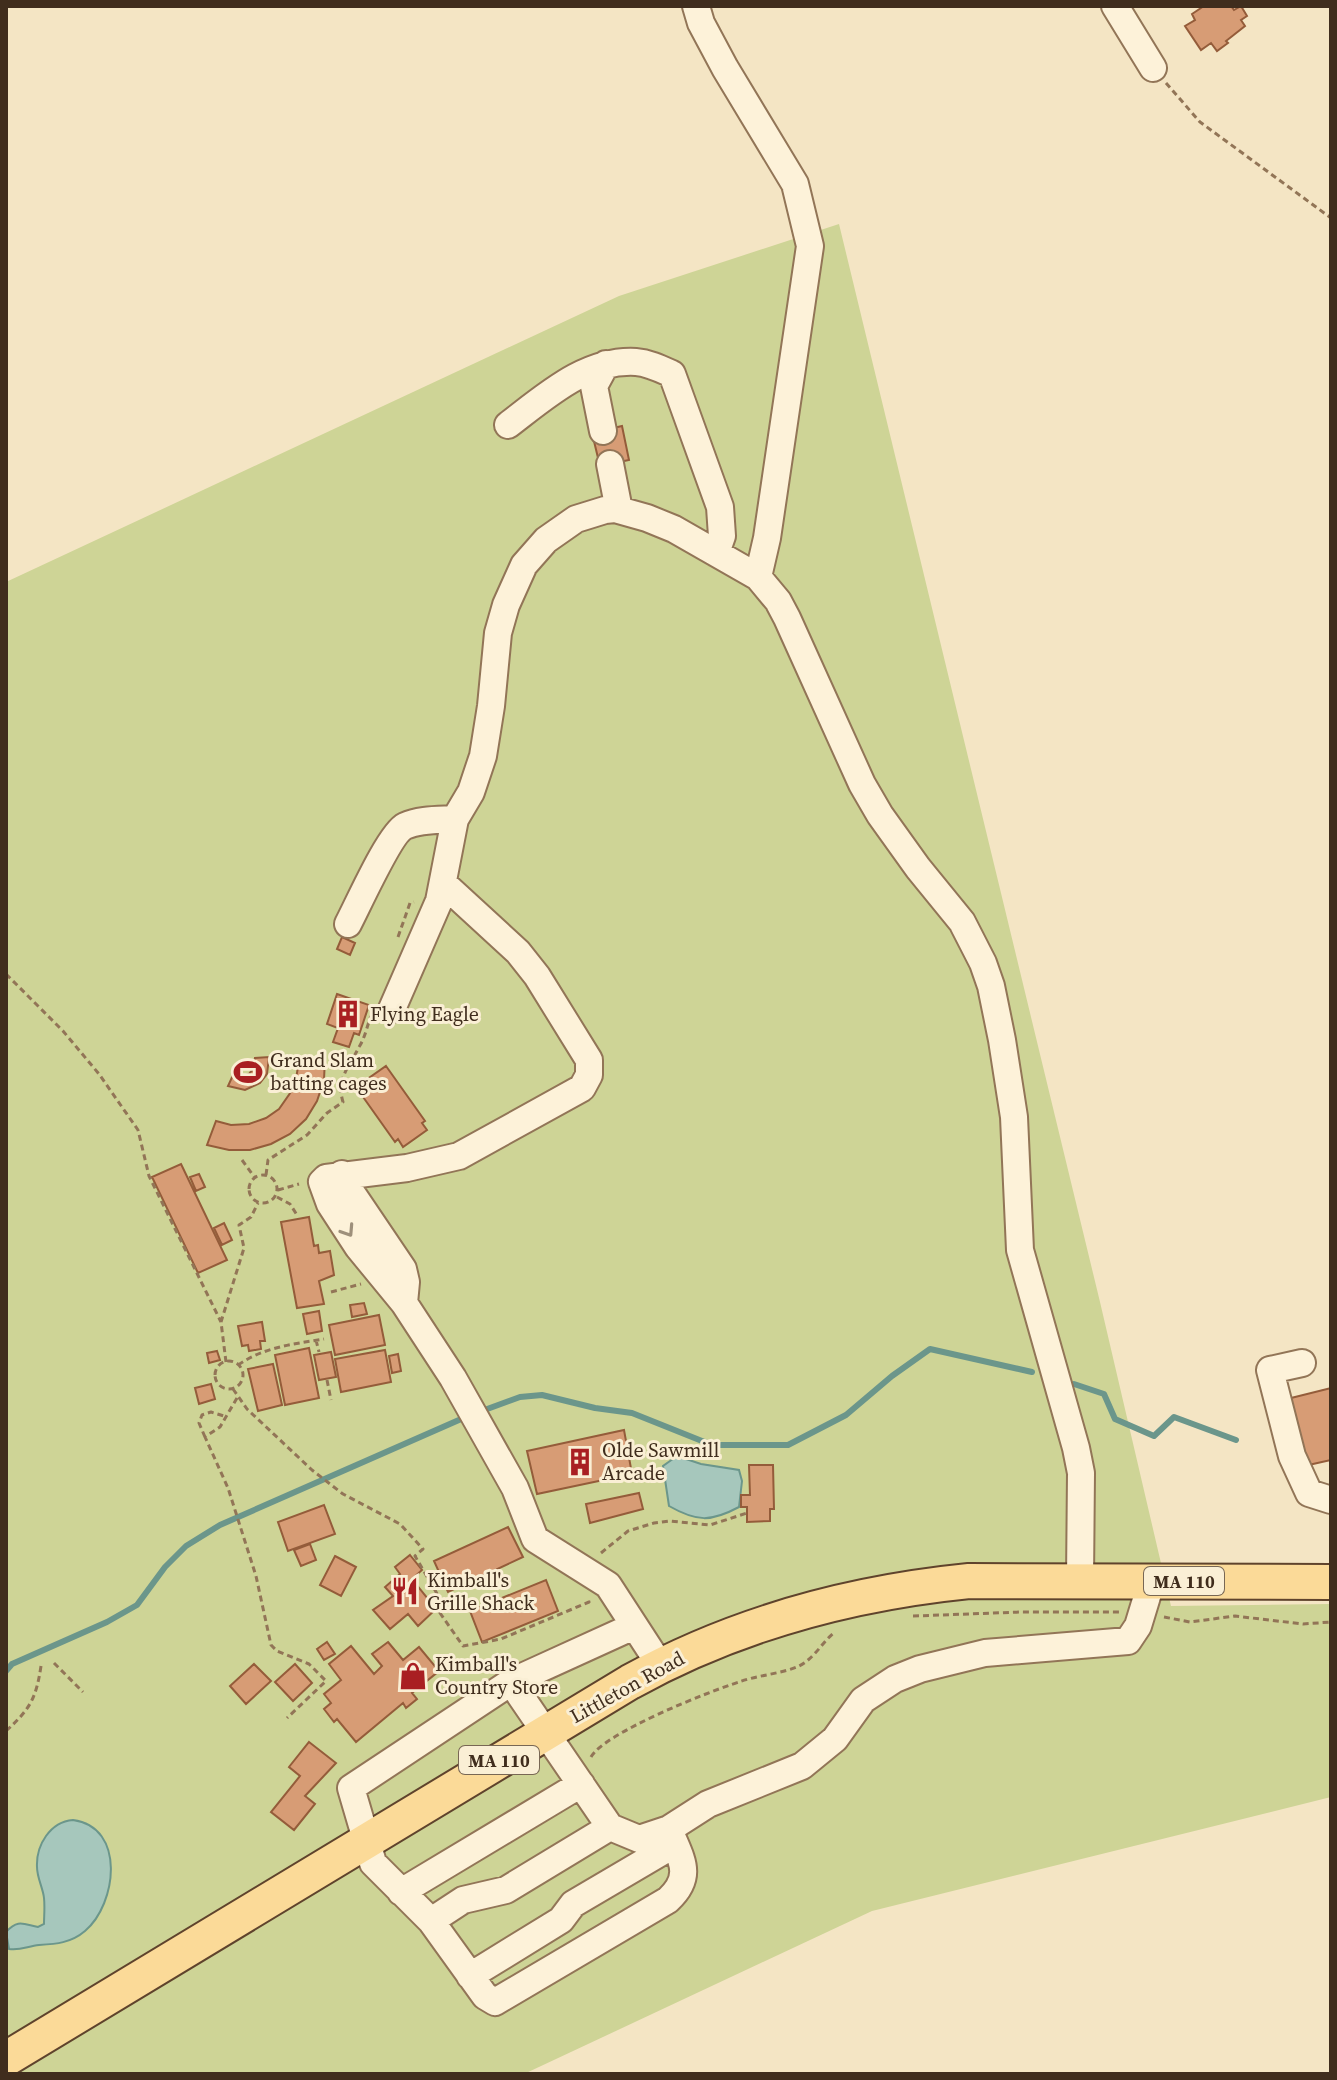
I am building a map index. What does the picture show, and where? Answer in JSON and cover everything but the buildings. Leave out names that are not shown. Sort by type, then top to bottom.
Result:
[{"type":"main road","name":"Littleton Road","points":[[6,2059],[660,1665],[772,1619],[843,1600],[969,1581],[1331,1582]]},
{"type":"lane","points":[[696,6],[725,68],[795,184],[810,246],[767,538],[758,577]]},
{"type":"lane","points":[[1115,6],[1153,68]]},
{"type":"lane","points":[[508,425],[576,377],[606,364],[637,362],[672,374],[720,507],[722,536],[716,553]]},
{"type":"lane","points":[[603,431],[594,386],[606,364]]},
{"type":"lane","points":[[610,464],[619,510]]},
{"type":"lane","points":[[382,1011],[440,896],[455,819],[471,792],[483,756],[498,633],[518,576],[546,540],[566,525],[591,513],[619,510],[674,529],[758,577],[778,601],[787,618],[862,784],[918,868],[962,922],[991,986],[1014,1117],[1020,1250],[1081,1473],[1080,1580]]},
{"type":"lane","points":[[348,924],[389,843],[401,828],[427,821],[455,819]]},
{"type":"lane","points":[[440,896],[518,952],[537,976],[589,1060],[587,1082],[532,1117],[459,1156],[407,1168],[342,1174],[326,1178],[322,1182],[323,1187],[358,1247],[404,1303],[453,1378],[515,1488],[535,1539],[608,1585],[660,1665]]},
{"type":"lane","points":[[342,1174],[403,1269],[406,1282],[404,1303]]},
{"type":"lane","points":[[1302,1363],[1270,1370],[1292,1456],[1309,1493],[1331,1500]]},
{"type":"lane","points":[[470,1976],[561,1920],[573,1904],[672,1837],[708,1804],[802,1766],[835,1739],[863,1700],[895,1679],[920,1669],[985,1653],[1128,1641],[1138,1626],[1152,1580]]},
{"type":"lane","points":[[634,1626],[511,1682],[351,1788],[373,1863],[431,1921],[485,1996],[495,2002],[668,1900],[679,1890],[685,1869],[672,1837]]},
{"type":"lane","points":[[511,1682],[610,1827],[639,1839],[672,1837]]},
{"type":"lane","points":[[401,1892],[581,1784]]},
{"type":"lane","points":[[431,1921],[463,1900],[506,1890],[610,1827]]},
{"type":"path","points":[[1153,68],[1200,122],[1331,218]]},
{"type":"path","points":[[397,938],[410,903],[440,896]]},
{"type":"path","points":[[6,974],[63,1031],[138,1130],[149,1176],[221,1322],[226,1362]]},
{"type":"path","points":[[266,1175],[268,1160],[307,1135],[327,1113],[343,1102],[341,1079],[382,1011]]},
{"type":"path","points":[[242,1160],[255,1178]]},
{"type":"path","points":[[258,1203],[249,1192],[249,1186],[255,1178],[266,1175]]},
{"type":"path","points":[[258,1203],[271,1202],[276,1197],[276,1183],[266,1175]]},
{"type":"path","points":[[276,1197],[290,1204],[297,1215]]},
{"type":"path","points":[[221,1322],[244,1248],[239,1225],[254,1213],[258,1203]]},
{"type":"path","points":[[331,1292],[385,1280]]},
{"type":"path","points":[[238,1365],[277,1347],[324,1339]]},
{"type":"path","points":[[316,1340],[319,1352]]},
{"type":"path","points":[[226,1362],[238,1365],[243,1372],[242,1380],[233,1389],[220,1387],[215,1379],[218,1367],[226,1362]]},
{"type":"path","points":[[327,1380],[331,1400]]},
{"type":"path","points":[[233,1389],[247,1409],[312,1470],[400,1524],[423,1549],[415,1556],[446,1609],[440,1613],[463,1646],[501,1639],[589,1602],[587,1569],[611,1543],[628,1531],[661,1521],[718,1524],[747,1513]]},
{"type":"path","points":[[205,1437],[227,1417],[238,1398]]},
{"type":"path","points":[[227,1417],[211,1412],[202,1415],[199,1423],[235,1509],[256,1576],[271,1645],[277,1651],[309,1664],[326,1681],[287,1718]]},
{"type":"path","points":[[54,1663],[83,1692]]},
{"type":"path","points":[[6,1731],[31,1705],[41,1666]]},
{"type":"green space","points":[[839,224],[1171,1606],[1331,1604],[1331,1797],[872,1911],[524,2074],[6,2074],[6,582],[619,296]]},
{"type":"water","points":[[677,1456],[701,1464],[739,1470],[742,1481],[739,1507],[704,1518],[669,1506],[663,1466]]},
{"type":"water","points":[[73,1820],[90,1826],[102,1836],[109,1851],[111,1868],[104,1903],[96,1919],[74,1938],[9,1949],[6,1932],[14,1925],[38,1927],[44,1924],[44,1898],[37,1871],[39,1851],[51,1830]]},
{"type":"waterway","points":[[479,1412],[520,1397],[542,1395],[632,1413],[712,1445],[788,1445],[846,1415],[930,1349],[1032,1372]]},
{"type":"waterway","points":[[1074,1384],[1104,1394],[1115,1419],[1154,1436],[1174,1417],[1236,1440]]},
{"type":"waterway","points":[[6,1671],[12,1664],[107,1622],[137,1605],[165,1567],[186,1546],[220,1525],[468,1416]]},
{"type":"place","name":"Flying Eagle","points":[[348,1014]]},
{"type":"place","name":"Grand Slam batting cages","points":[[248,1072]]},
{"type":"place","name":"Olde Sawmill Arcade","points":[[580,1462]]},
{"type":"place","name":"Kimball's Grille Shack","points":[[405,1591]]},
{"type":"place","name":"Kimball's Country Store","points":[[413,1676]]}]
